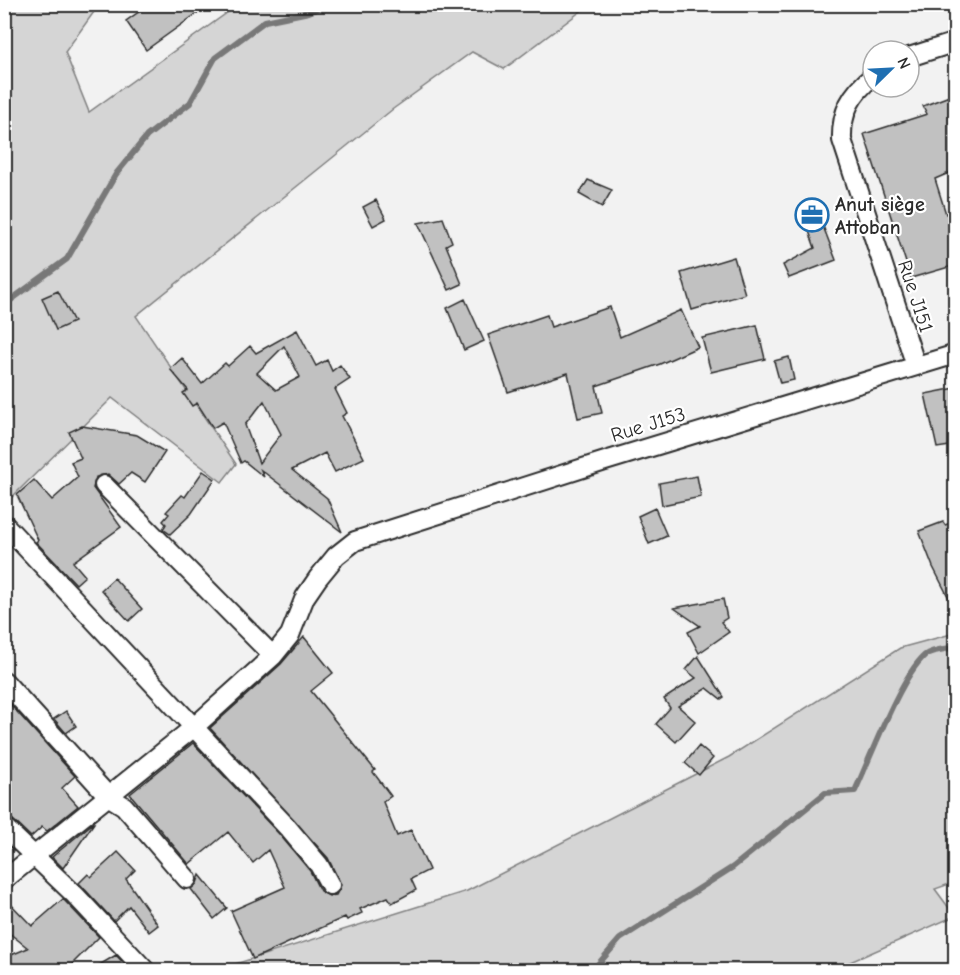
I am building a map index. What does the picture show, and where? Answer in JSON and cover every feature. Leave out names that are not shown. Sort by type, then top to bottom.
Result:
[{"type":"street","points":[[921,53],[956,42]]},
{"type":"street","name":"Rue J151","points":[[861,86],[848,103],[842,121],[843,140],[916,366]]},
{"type":"street","name":"Rue J153","points":[[273,656],[290,635],[305,597],[318,578],[336,556],[355,541],[580,469],[956,354]]},
{"type":"street","points":[[4,880],[193,728],[273,656],[104,484]]},
{"type":"street","points":[[4,524],[288,828],[319,865],[330,885]]},
{"type":"street","points":[[4,681],[108,796],[124,806],[187,879]]},
{"type":"street","points":[[4,827],[32,856],[75,894],[145,970]]},
{"type":"shaded area","points":[[5,5],[99,5],[65,52],[89,112],[238,5],[589,5],[504,69],[472,52],[393,109],[136,316],[236,464],[222,482],[112,398],[5,504]]},
{"type":"shaded area","points":[[955,633],[955,882],[935,889],[955,916],[832,970],[709,970],[697,963],[689,970],[216,970],[467,891],[729,757],[900,648]]},
{"type":"building","points":[[150,4],[210,4],[146,50],[126,21]]},
{"type":"building","points":[[952,95],[956,103],[956,170],[935,179],[946,214],[956,210],[956,265],[911,278],[864,134],[927,114],[923,106]]},
{"type":"building","points":[[588,180],[612,190],[602,207],[579,194]]},
{"type":"building","points":[[376,200],[386,219],[373,226],[363,207]]},
{"type":"building","points":[[443,218],[452,242],[446,245],[462,284],[449,290],[418,223]]},
{"type":"building","points":[[823,226],[836,260],[789,278],[783,265],[815,248],[809,231]]},
{"type":"building","points":[[734,257],[745,294],[692,310],[681,273]]},
{"type":"building","points":[[58,291],[74,322],[56,330],[42,298]]},
{"type":"building","points":[[465,299],[484,341],[464,350],[447,308]]},
{"type":"building","points":[[610,307],[620,337],[681,310],[698,347],[660,364],[596,386],[602,413],[578,418],[568,373],[508,392],[488,335],[547,315],[551,327]]},
{"type":"building","points":[[757,325],[765,359],[711,372],[702,338]]},
{"type":"building","points":[[297,330],[316,366],[327,360],[332,371],[340,365],[350,379],[335,389],[347,413],[342,416],[364,458],[335,472],[325,453],[292,470],[327,498],[342,532],[261,470],[264,477],[244,461],[241,463],[223,422],[213,428],[197,403],[192,406],[183,393],[188,390],[170,369],[182,358],[202,384],[225,363],[228,366],[250,346],[256,353]],"holes":[[[284,346],[300,377],[276,390],[257,373]],[[264,401],[281,434],[259,463],[245,425]]]},
{"type":"building","points":[[789,357],[794,380],[780,383],[774,361]]},
{"type":"building","points":[[956,388],[956,445],[937,448],[925,394]]},
{"type":"building","points":[[82,426],[137,435],[165,452],[145,482],[131,473],[119,484],[108,474],[96,477],[93,488],[121,527],[73,562],[85,576],[76,584],[36,542],[38,540],[17,495],[34,480],[52,500],[78,477],[71,462],[81,458],[69,432]]},
{"type":"building","points":[[203,471],[215,479],[191,514],[170,534],[163,529],[166,524],[163,521],[169,514],[166,512],[182,495],[185,497]]},
{"type":"building","points":[[697,476],[701,497],[662,505],[659,483]]},
{"type":"building","points":[[655,508],[667,536],[649,544],[638,516]]},
{"type":"building","points":[[956,521],[956,612],[933,567],[919,531],[943,522],[945,525]]},
{"type":"building","points":[[114,578],[142,609],[129,621],[101,590]]},
{"type":"building","points":[[723,599],[727,618],[721,622],[729,632],[699,653],[688,632],[700,626],[674,608]]},
{"type":"building","points":[[304,637],[333,673],[311,691],[375,770],[373,772],[391,796],[383,802],[397,836],[411,830],[429,870],[411,879],[416,890],[392,903],[388,897],[360,909],[362,913],[347,920],[345,917],[253,959],[231,911],[285,887],[268,850],[253,863],[228,832],[189,864],[130,794],[193,743],[280,835],[310,871],[320,891],[329,896],[336,895],[341,885],[328,858],[210,728],[281,664]]},
{"type":"building","points":[[698,656],[724,697],[721,699],[707,688],[678,706],[695,721],[676,742],[656,724],[670,708],[664,699],[696,678],[686,670]]},
{"type":"building","points":[[9,703],[75,776],[62,788],[78,806],[47,831],[42,827],[31,837],[12,819],[4,816],[4,802],[10,797],[4,790],[4,709]]},
{"type":"building","points":[[66,711],[76,726],[66,733],[54,719]]},
{"type":"building","points":[[699,746],[713,758],[699,775],[685,763]]},
{"type":"building","points":[[94,823],[63,868],[52,857]]},
{"type":"building","points":[[118,852],[135,870],[126,879],[158,925],[149,932],[129,906],[114,921],[79,883],[88,874],[91,877]]},
{"type":"building","points":[[200,875],[227,908],[214,919],[191,889],[197,883]]},
{"type":"building","points":[[4,897],[32,926],[63,899],[99,937],[66,970],[9,970],[4,958],[28,948],[4,929]]},
{"type":"building","points":[[116,955],[130,970],[91,970]]},
{"type":"waterway","points":[[4,305],[67,259],[116,174],[147,136],[190,103],[215,58],[265,21],[309,12],[328,4]]},
{"type":"waterway","points":[[593,970],[620,939],[733,867],[825,793],[855,791],[886,719],[915,666],[928,653],[956,647]]},
{"type":"place","name":"Anut siège Attoban","points":[[812,215]]}]
